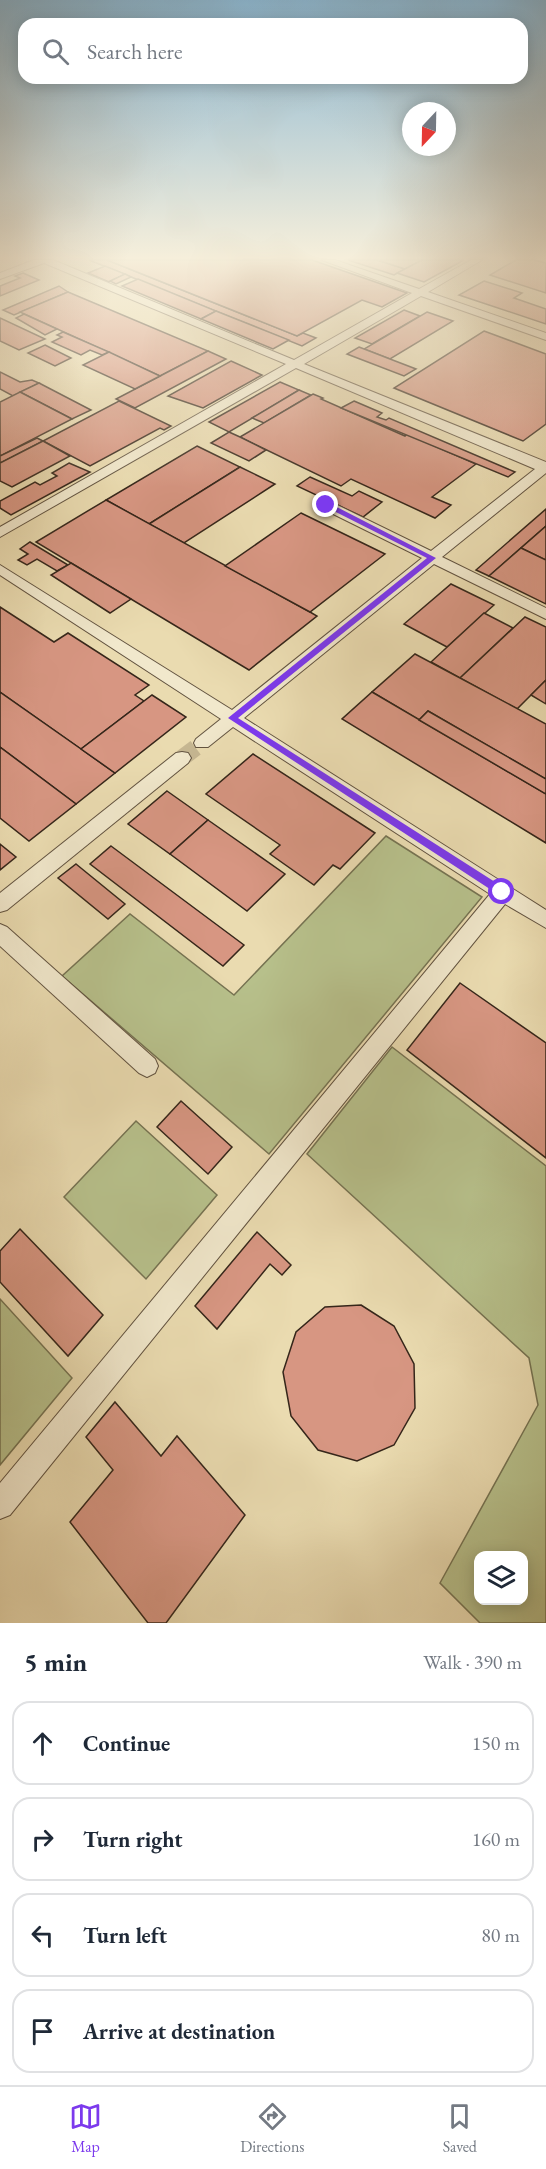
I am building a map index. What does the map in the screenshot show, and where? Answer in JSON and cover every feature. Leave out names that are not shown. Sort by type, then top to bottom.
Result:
[{"type":"lane","points":[[202,742],[545,468],[227,336]]},
{"type":"lane","points":[[0,533],[345,336]]},
{"type":"lane","points":[[326,505],[546,614]]},
{"type":"lane","points":[[0,568],[546,920]]},
{"type":"lane","points":[[0,904],[183,758]]},
{"type":"lane","points":[[0,1505],[502,892]]},
{"type":"lane","points":[[0,933],[147,1066]]},
{"type":"green space","points":[[386,836],[482,897],[269,1154],[62,976],[130,914],[234,995]]},
{"type":"green space","points":[[392,1047],[546,1166],[546,1623],[480,1623],[440,1583],[538,1405],[529,1358],[307,1154]]},
{"type":"green space","points":[[136,1121],[217,1195],[146,1279],[64,1197]]},
{"type":"green space","points":[[0,1299],[72,1378],[0,1465]]},
{"type":"building","points":[[0,336],[38,336],[45,339],[19,350],[0,341]]},
{"type":"building","points":[[59,336],[72,336],[109,352],[102,355],[90,350],[81,355],[52,342],[62,337]]},
{"type":"building","points":[[72,336],[172,336],[208,351],[160,376]]},
{"type":"building","points":[[241,336],[278,336],[289,340],[273,349]]},
{"type":"building","points":[[277,336],[310,336],[316,338],[302,346]]},
{"type":"building","points":[[359,336],[386,336],[372,344],[355,338]]},
{"type":"building","points":[[387,336],[429,336],[390,359],[364,349]]},
{"type":"building","points":[[477,336],[497,336],[546,354],[546,424],[523,441],[394,388]]},
{"type":"building","points":[[45,345],[71,358],[55,366],[28,353]]},
{"type":"building","points":[[359,347],[416,369],[404,376],[347,354]]},
{"type":"building","points":[[208,351],[226,359],[135,408],[116,399]]},
{"type":"building","points":[[109,352],[160,376],[135,389],[83,365]]},
{"type":"building","points":[[231,361],[262,375],[203,408],[168,396]]},
{"type":"building","points":[[0,372],[20,382],[32,380],[39,383],[13,396],[0,389]]},
{"type":"building","points":[[280,382],[299,390],[229,432],[209,422]]},
{"type":"building","points":[[39,383],[91,410],[72,419],[20,392]]},
{"type":"building","points":[[299,390],[311,395],[264,423],[252,418]]},
{"type":"building","points":[[20,392],[72,419],[0,456],[0,402]]},
{"type":"building","points":[[313,394],[405,436],[407,434],[476,464],[432,497],[451,505],[435,518],[351,479],[341,486],[240,437]]},
{"type":"building","points":[[119,401],[171,426],[164,430],[160,428],[90,466],[43,441]]},
{"type":"building","points":[[354,401],[382,413],[377,417],[386,420],[389,418],[515,472],[508,477],[341,408]]},
{"type":"building","points":[[229,432],[266,450],[249,461],[211,443]]},
{"type":"building","points":[[37,438],[43,441],[0,463],[0,456]]},
{"type":"building","points":[[43,441],[70,456],[12,487],[0,481],[0,463]]},
{"type":"building","points":[[197,446],[240,467],[149,524],[106,500]]},
{"type":"building","points":[[69,463],[90,472],[11,515],[0,508],[0,501],[35,482],[40,485],[57,476],[52,473]]},
{"type":"building","points":[[240,467],[275,484],[184,543],[149,524]]},
{"type":"building","points":[[310,477],[352,496],[359,491],[382,502],[363,517],[297,486]]},
{"type":"building","points":[[106,500],[317,616],[249,670],[36,542]]},
{"type":"building","points":[[546,509],[546,526],[489,576],[476,570]]},
{"type":"building","points":[[301,513],[385,554],[310,612],[225,566]]},
{"type":"building","points":[[546,526],[546,560],[521,548]]},
{"type":"building","points":[[30,542],[68,565],[57,571],[37,559],[27,565],[18,560],[28,554],[20,549]]},
{"type":"building","points":[[521,548],[546,560],[546,604],[489,576]]},
{"type":"building","points":[[71,563],[131,599],[110,613],[51,575]]},
{"type":"building","points":[[451,584],[494,605],[447,647],[404,624]]},
{"type":"building","points":[[0,607],[54,642],[68,633],[149,685],[135,695],[144,701],[81,749],[0,692]]},
{"type":"building","points":[[484,613],[513,628],[460,678],[431,662]]},
{"type":"building","points":[[525,617],[546,627],[546,680],[517,709],[460,678]]},
{"type":"building","points":[[415,654],[546,724],[546,779],[428,711],[419,720],[372,692]]},
{"type":"building","points":[[546,680],[546,704],[531,695]]},
{"type":"building","points":[[0,692],[115,773],[76,804],[0,747]]},
{"type":"building","points":[[372,692],[546,794],[546,843],[342,719]]},
{"type":"building","points":[[152,695],[186,717],[115,773],[81,749]]},
{"type":"building","points":[[428,711],[546,779],[546,794],[419,720]]},
{"type":"building","points":[[0,747],[76,804],[29,841],[0,818]]},
{"type":"building","points":[[253,754],[375,833],[340,869],[333,865],[314,885],[270,854],[280,845],[206,794]]},
{"type":"building","points":[[167,791],[208,820],[170,854],[128,824]]},
{"type":"building","points":[[208,820],[285,874],[247,911],[170,854]]},
{"type":"building","points":[[0,844],[16,857],[0,870]]},
{"type":"building","points":[[111,846],[244,945],[223,966],[90,864]]},
{"type":"building","points":[[76,864],[125,904],[108,919],[58,878]]},
{"type":"building","points":[[460,983],[546,1043],[546,1158],[407,1050]]},
{"type":"building","points":[[181,1101],[232,1147],[208,1174],[157,1127]]},
{"type":"building","points":[[20,1229],[103,1315],[68,1356],[0,1282],[0,1251]]},
{"type":"building","points":[[257,1232],[291,1265],[282,1275],[270,1264],[217,1329],[195,1306]]},
{"type":"building","points":[[361,1305],[394,1326],[414,1364],[415,1408],[394,1445],[357,1461],[318,1450],[291,1416],[283,1372],[296,1332],[325,1307]]},
{"type":"building","points":[[115,1402],[161,1456],[177,1436],[245,1515],[166,1623],[148,1623],[70,1522],[113,1470],[86,1437]]},
{"type":"tunnel","points":[[182,758],[202,743]]},
{"type":"route","points":[[326,505],[432,558],[232,718],[502,892]]}]
